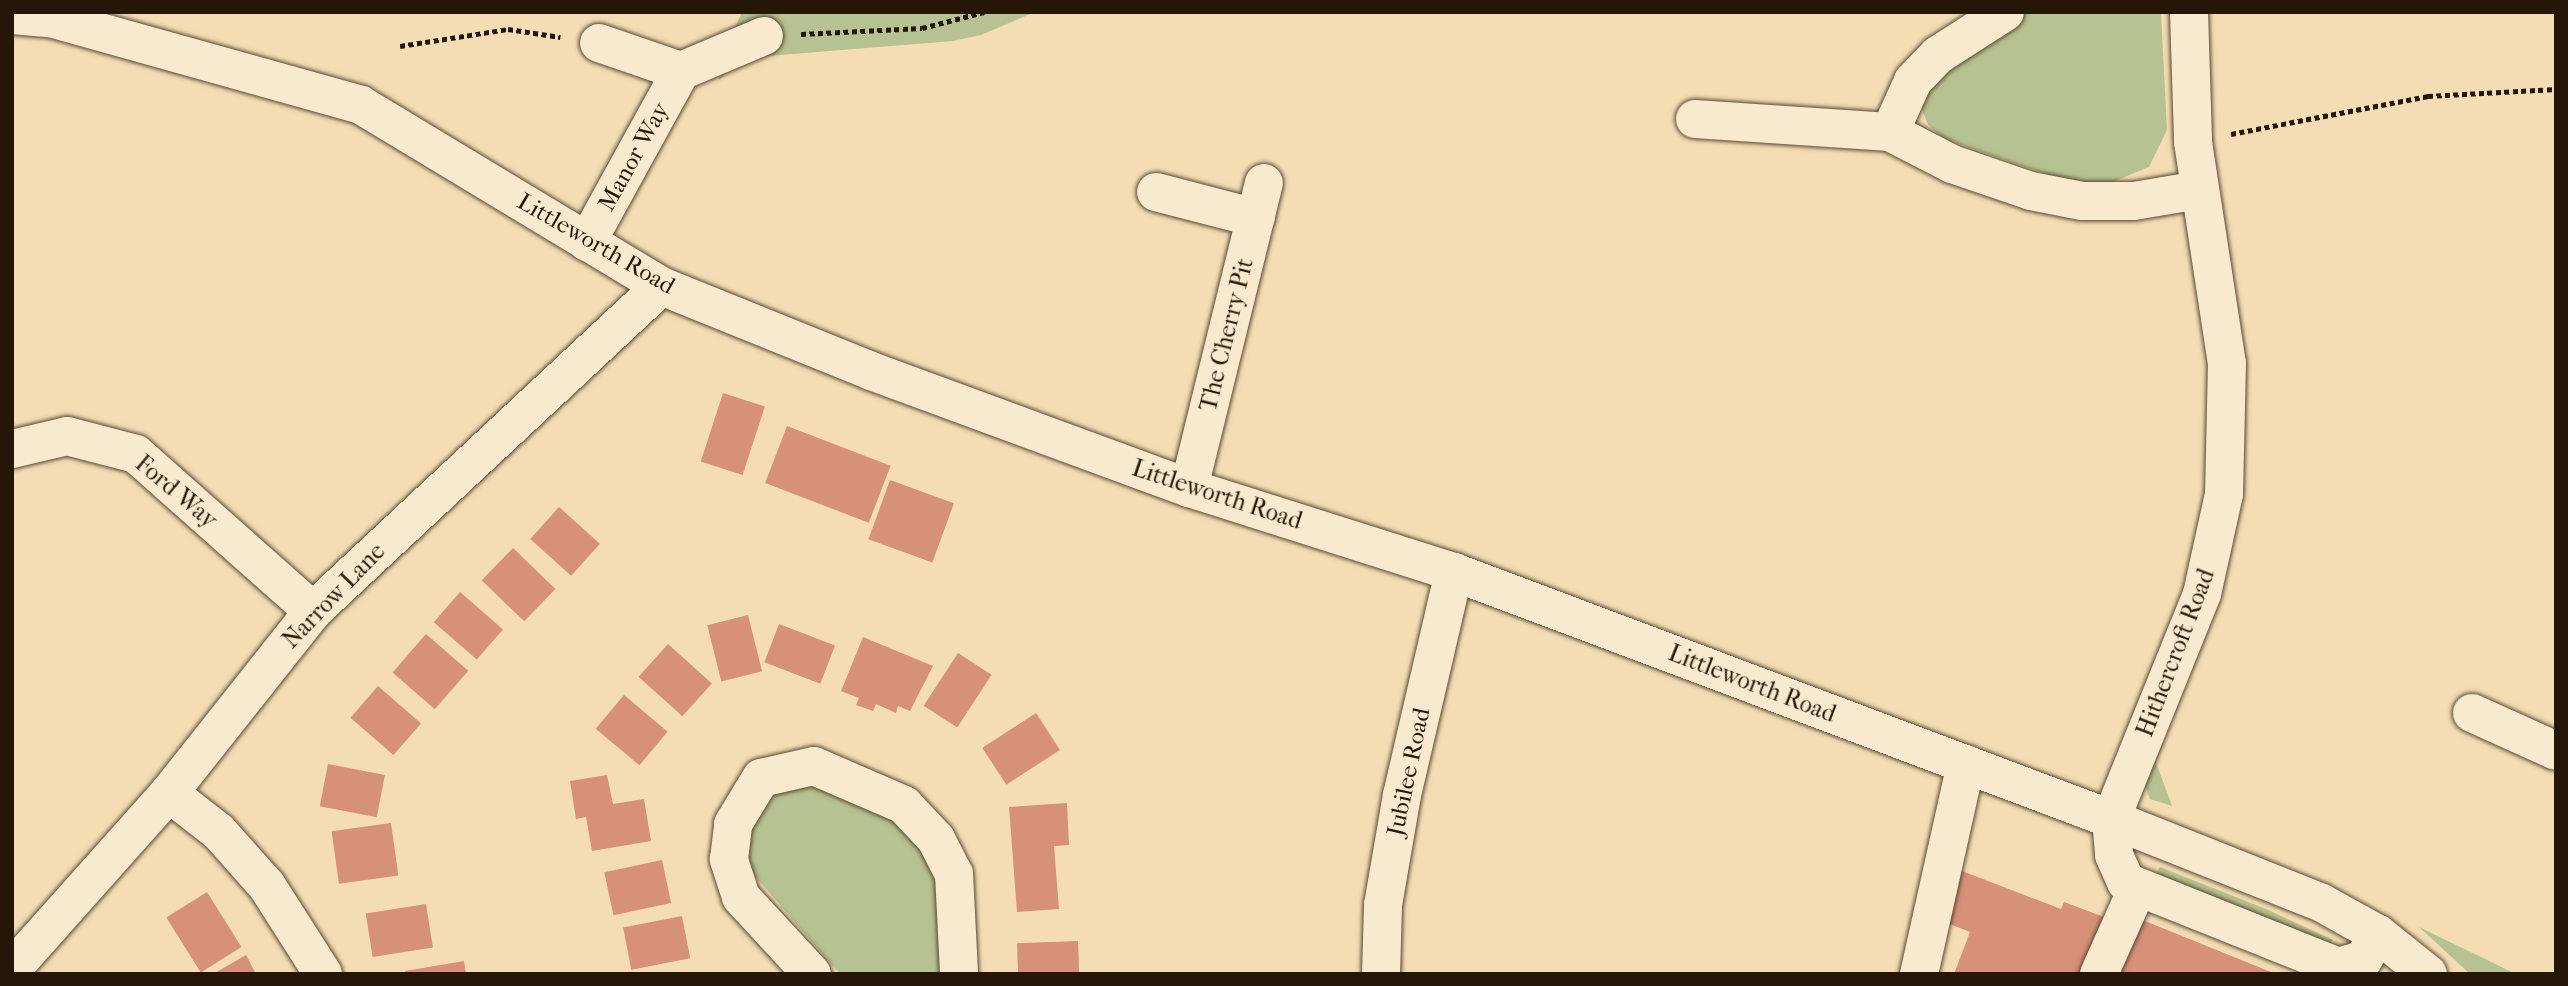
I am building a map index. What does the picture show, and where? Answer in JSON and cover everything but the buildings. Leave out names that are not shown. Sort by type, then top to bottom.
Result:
[{"type":"street","points":[[1890,132],[1913,81],[1938,55],[2005,12]]},
{"type":"street","name":"Hithercroft Road","points":[[2111,819],[2202,594],[2224,494],[2227,363],[2193,142],[2189,12]]},
{"type":"street","name":"Littleworth Road","points":[[12,15],[50,18],[360,105],[661,286],[871,371],[1189,488],[1454,572],[2111,819],[2322,903],[2378,934],[2428,974]]},
{"type":"street","points":[[599,43],[681,71],[764,36]]},
{"type":"street","name":"Manor Way","points":[[587,242],[681,71]]},
{"type":"street","points":[[1695,119],[1890,132],[1952,164],[2031,191],[2082,201],[2134,201],[2199,190]]},
{"type":"street","name":"The Cherry Pit","points":[[1156,192],[1260,200],[1189,488]]},
{"type":"street","name":"Narrow Lane","points":[[12,968],[169,793],[313,611],[661,286]]},
{"type":"street","name":"Ford Way","points":[[12,449],[67,436],[135,454],[313,611]]},
{"type":"street","name":"Jubilee Road","points":[[1381,974],[1383,905],[1402,795],[1454,572]]},
{"type":"street","points":[[2472,713],[2556,751]]},
{"type":"street","points":[[1919,974],[1966,764]]},
{"type":"street","points":[[812,974],[741,897],[729,859],[733,824],[761,778],[814,766],[904,805],[936,839],[954,874],[959,974]]},
{"type":"street","points":[[169,793],[219,831],[267,886],[323,974]]},
{"type":"street","points":[[2111,819],[2114,855],[2126,882],[2338,967],[2363,960],[2378,934]]},
{"type":"street","points":[[2099,974],[2138,887]]},
{"type":"path","points":[[764,36],[922,28],[984,12]]},
{"type":"path","points":[[400,46],[508,29],[599,43]]},
{"type":"path","points":[[2193,142],[2428,96],[2556,89]]},
{"type":"green space","points":[[742,12],[1035,12],[981,35],[953,41],[757,57],[735,66],[719,80],[713,47],[730,38]]},
{"type":"green space","points":[[2025,12],[2161,12],[2167,130],[2149,167],[2105,185],[2052,176],[1945,139],[1928,125],[1921,107],[1924,83],[1962,47]]},
{"type":"green space","points":[[2154,757],[2172,806],[2150,799],[2142,777]]},
{"type":"green space","points":[[806,773],[927,837],[936,860],[944,974],[840,974],[754,875],[744,853],[760,795]]},
{"type":"green space","points":[[2160,867],[2266,909],[2333,940],[2328,946],[2152,880]]},
{"type":"green space","points":[[2419,927],[2516,974],[2470,974]]}]
